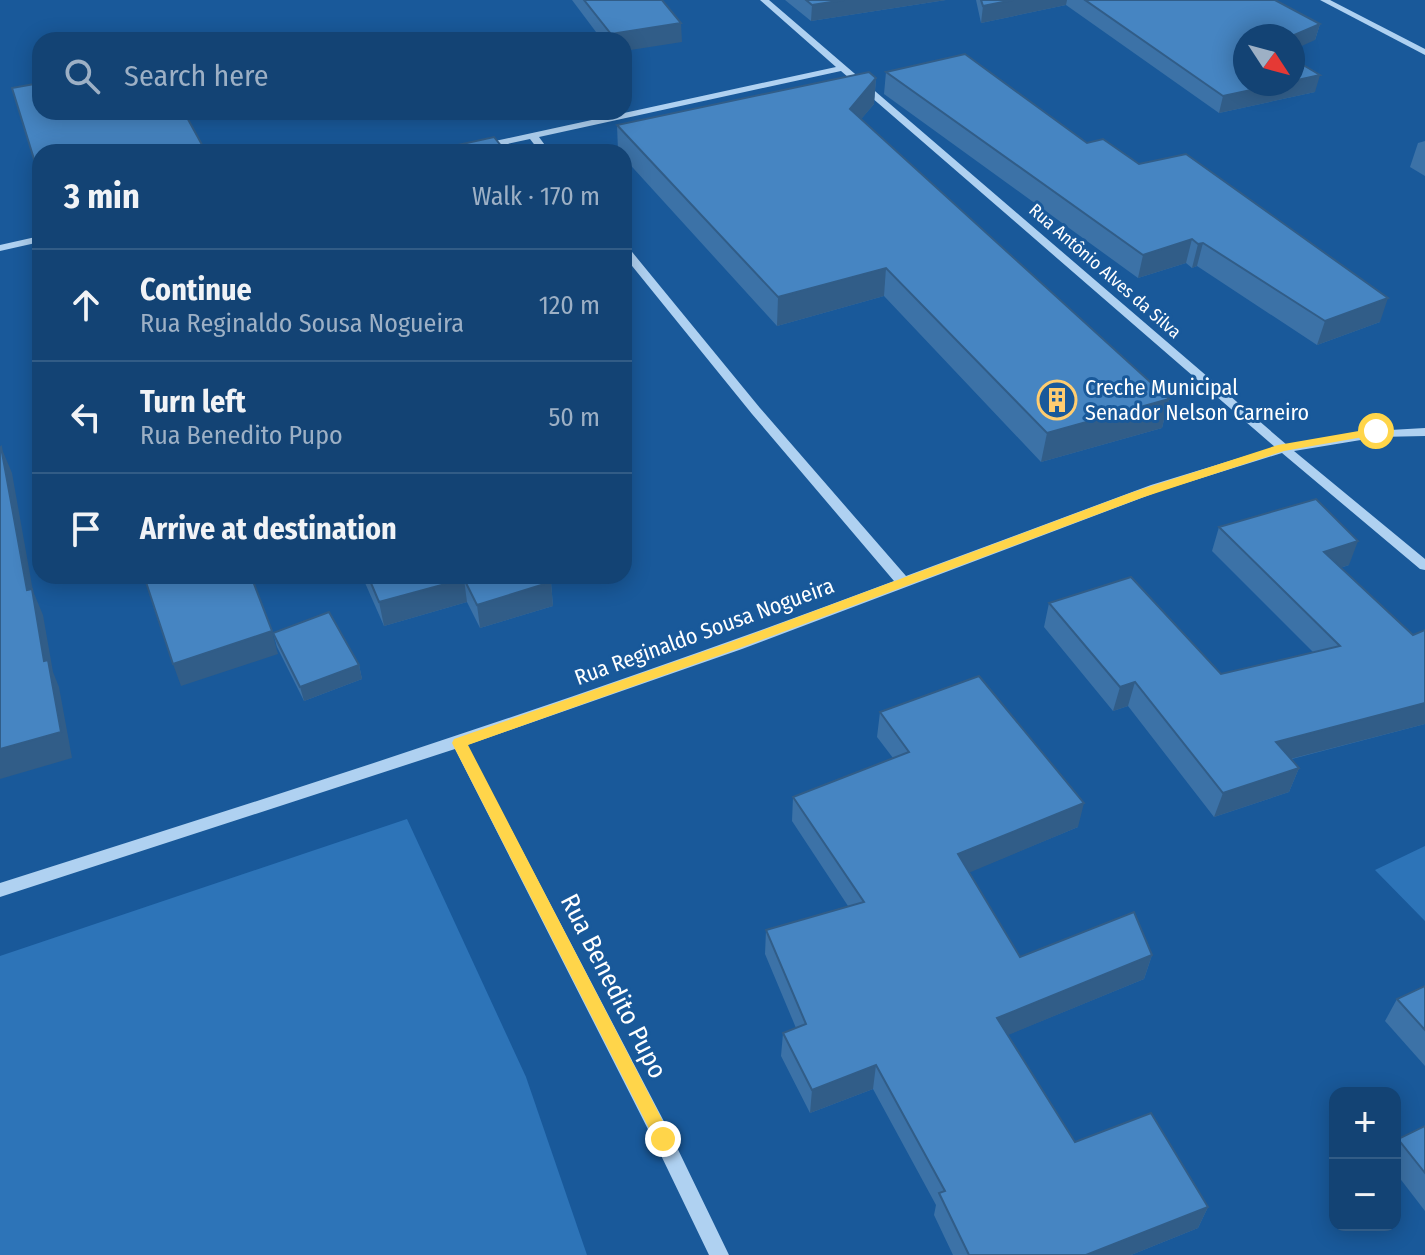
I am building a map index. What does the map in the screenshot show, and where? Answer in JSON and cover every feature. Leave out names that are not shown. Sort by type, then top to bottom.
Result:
[{"type":"street","name":"Rua Antônio Alves da Silva","points":[[764,0],[1282,447],[1425,566]]},
{"type":"street","points":[[1324,0],[1425,52]]},
{"type":"street","points":[[632,114],[843,68]]},
{"type":"street","points":[[496,144],[606,120]]},
{"type":"street","points":[[533,136],[539,144]]},
{"type":"street","points":[[0,248],[32,241]]},
{"type":"street","points":[[632,259],[756,411],[903,582]]},
{"type":"street","name":"Rua Reginaldo Sousa Nogueira","points":[[0,890],[459,743],[736,645],[1137,495],[1282,447],[1376,431],[1425,432]]},
{"type":"street","name":"Rua Benedito Pupo","points":[[459,743],[663,1139],[719,1255]]},
{"type":"shaded area","points":[[407,819],[526,1077],[587,1255],[0,1255],[0,956]]},
{"type":"shaded area","points":[[1425,846],[1425,921],[1375,870]]},
{"type":"building","points":[[584,0],[662,0],[681,23],[624,32],[609,32]]},
{"type":"building","points":[[806,0],[844,0],[812,5]]},
{"type":"building","points":[[981,0],[1013,0],[983,6]]},
{"type":"building","points":[[1085,0],[1275,0],[1320,24],[1305,30],[1305,24],[1233,24],[1233,94],[1223,96]]},
{"type":"building","points":[[965,54],[1087,143],[1103,139],[1139,164],[1186,154],[1388,298],[1325,321],[1192,239],[1143,255],[886,72]]},
{"type":"building","points":[[1305,66],[1320,75],[1305,78]]},
{"type":"building","points":[[869,72],[876,78],[850,109],[1169,399],[1047,433],[886,268],[778,297],[617,125]]},
{"type":"building","points":[[32,84],[32,120],[188,120],[202,144],[32,144],[32,153],[12,88]]},
{"type":"building","points":[[494,137],[500,144],[462,144]]},
{"type":"building","points":[[0,448],[27,590],[32,589],[44,661],[48,660],[61,732],[0,749]]},
{"type":"building","points":[[1316,499],[1358,541],[1324,552],[1413,635],[1425,630],[1425,703],[1276,742],[1299,768],[1223,793],[1135,682],[1120,687],[1049,603],[1131,577],[1221,674],[1340,646],[1219,527]]},
{"type":"building","points":[[147,584],[254,584],[272,631],[173,664]]},
{"type":"building","points":[[371,584],[446,584],[379,602]]},
{"type":"building","points":[[466,584],[545,584],[477,605]]},
{"type":"building","points":[[329,612],[359,665],[300,687],[273,633]]},
{"type":"building","points":[[979,676],[1084,803],[958,854],[1020,957],[1134,912],[1152,955],[997,1018],[1075,1142],[1151,1113],[1208,1207],[1086,1255],[969,1255],[939,1193],[945,1191],[876,1065],[812,1090],[783,1033],[806,1024],[766,930],[864,902],[793,797],[909,752],[880,712]]},
{"type":"building","points":[[1425,986],[1425,1030],[1397,999]]},
{"type":"building","points":[[1425,1126],[1425,1173],[1401,1143],[1401,1138]]},
{"type":"place","name":"Creche Municipal Senador Nelson Carneiro","points":[[1057,400]]},
{"type":"route","points":[[663,1139],[459,743],[736,645],[1137,495],[1282,447],[1376,431]]}]
